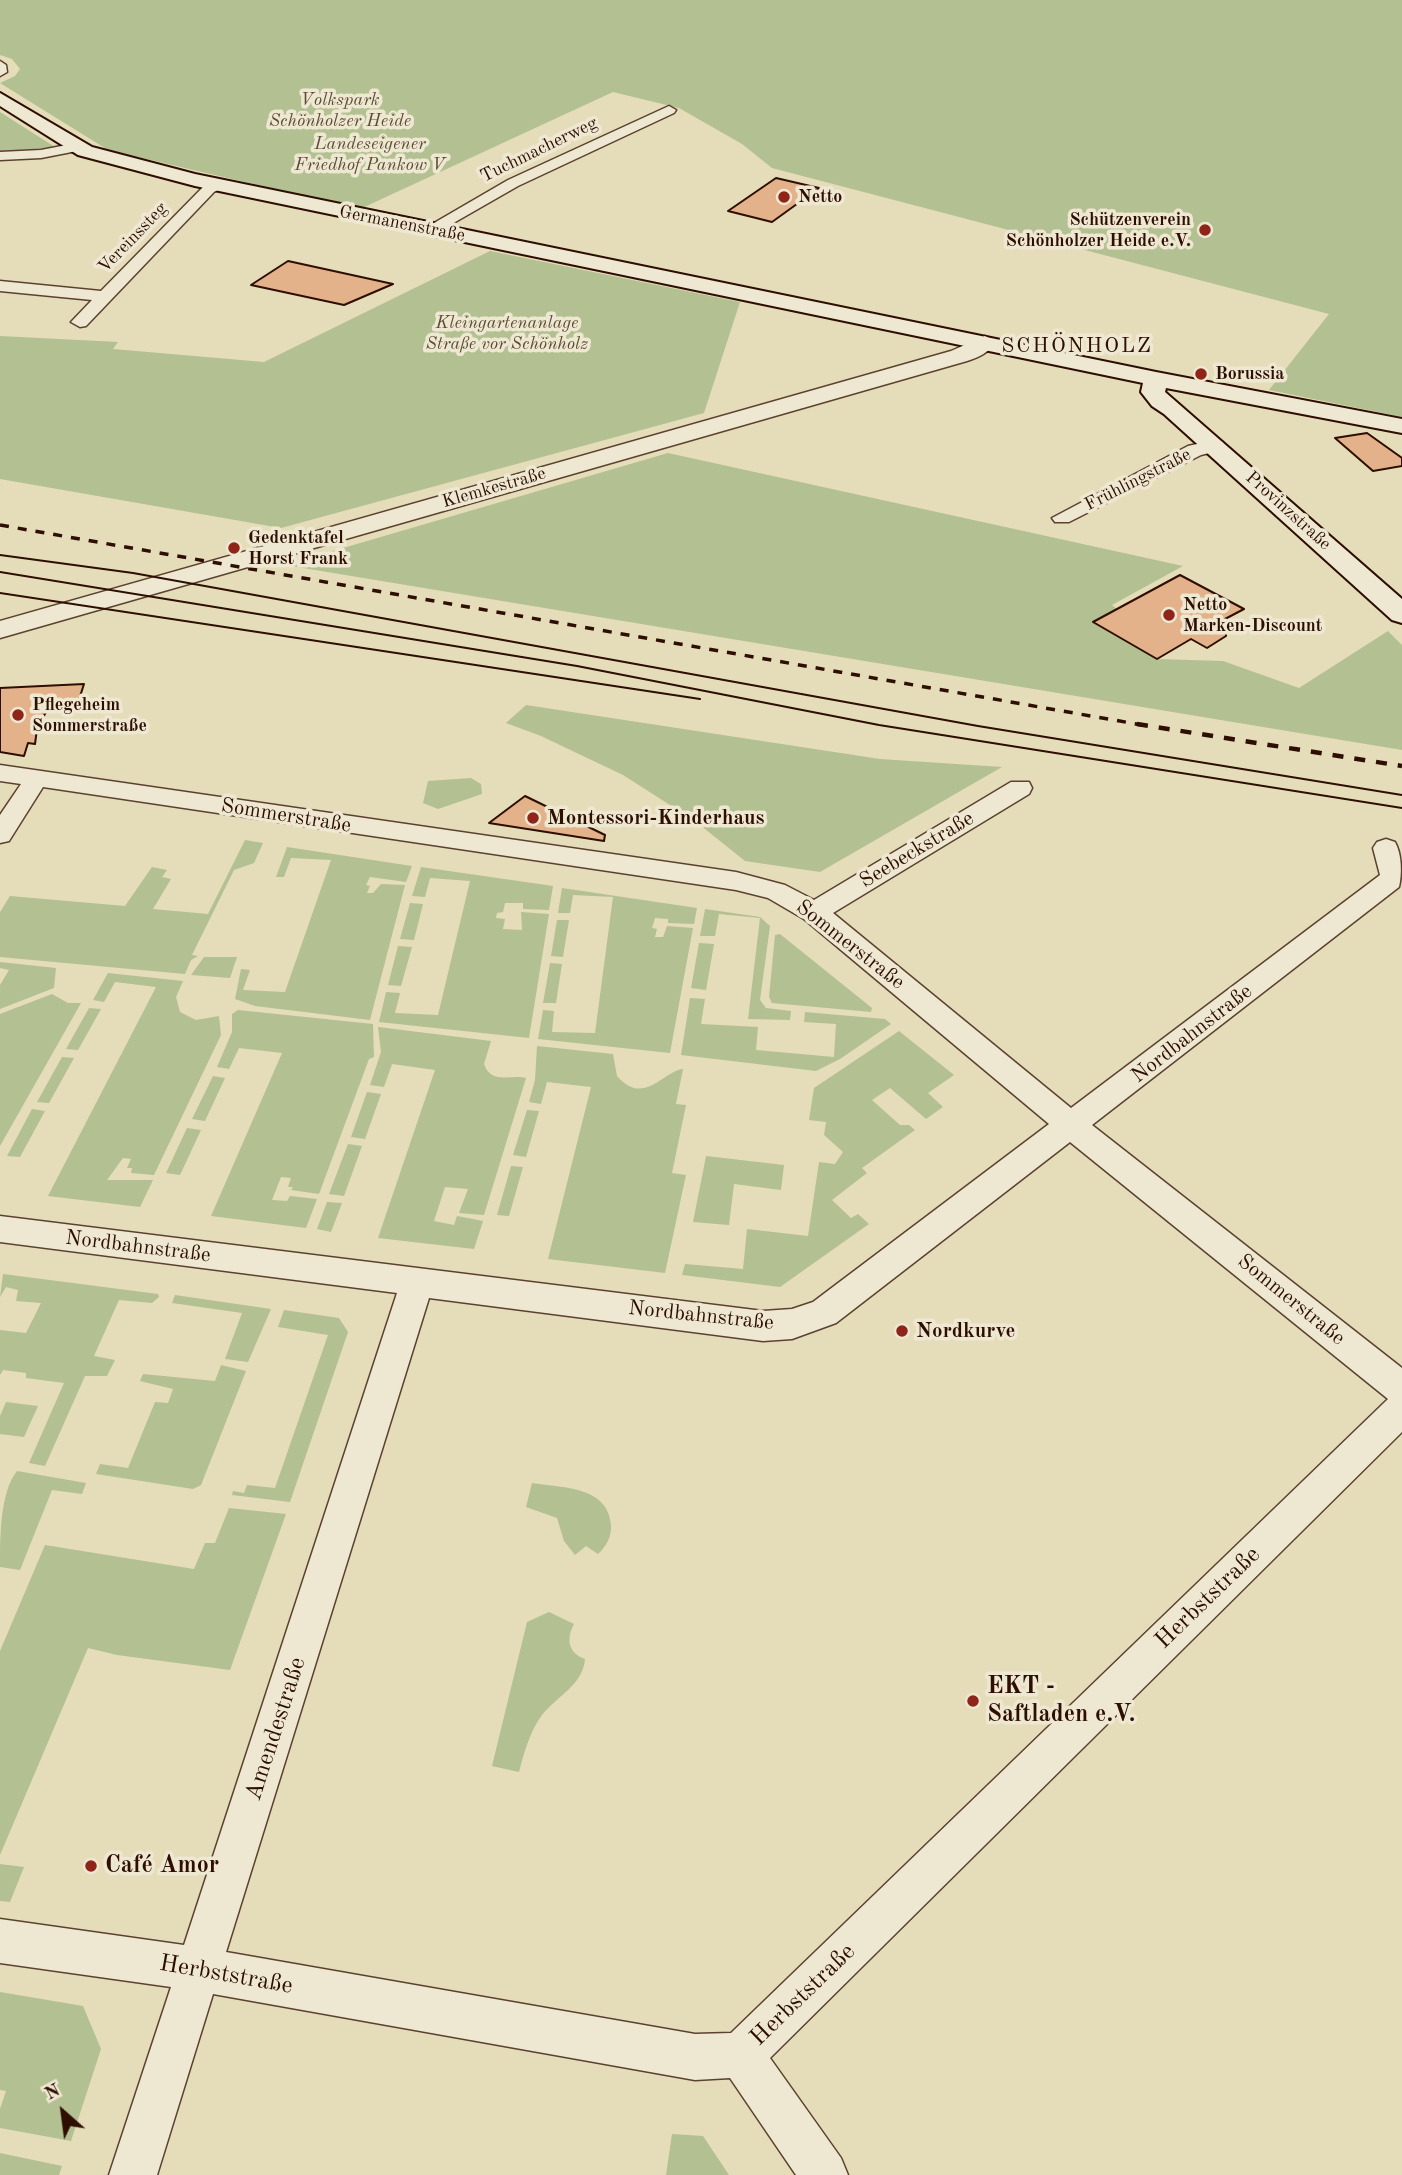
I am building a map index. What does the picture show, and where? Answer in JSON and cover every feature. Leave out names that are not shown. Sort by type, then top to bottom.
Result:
[{"type":"main road","name":"Germanenstraße","points":[[0,98],[77,147],[111,160],[217,185],[1167,381],[1402,426]]},
{"type":"main road","name":"Provinzstraße","points":[[1167,381],[1153,392],[1160,401],[1173,409],[1402,614]]},
{"type":"street","points":[[0,65],[0,72]]},
{"type":"street","name":"Tuchmacherweg","points":[[430,230],[513,183],[669,110]]},
{"type":"street","points":[[0,156],[41,154],[77,147]]},
{"type":"street","name":"Vereinssteg","points":[[80,322],[209,189],[217,185]]},
{"type":"street","points":[[0,286],[106,296]]},
{"type":"street","name":"Klemkestraße","points":[[0,630],[959,356],[975,351],[985,342]]},
{"type":"street","name":"Frühlingstraße","points":[[1062,518],[1195,450],[1215,446]]},
{"type":"street","name":"Sommerstraße","points":[[0,773],[736,881],[776,891],[814,912],[1072,1126],[1402,1389]]},
{"type":"street","points":[[0,835],[37,778]]},
{"type":"street","name":"Seebeckstraße","points":[[814,912],[1020,788]]},
{"type":"street","name":"Nordbahnstraße","points":[[0,1229],[763,1326],[792,1324],[824,1313],[1395,877],[1386,848]]},
{"type":"street","name":"Amendestraße","points":[[133,2175],[417,1283]]},
{"type":"street","name":"Herbststraße","points":[[0,1941],[199,1969],[695,2057],[741,2055],[1402,1409]]},
{"type":"street","points":[[741,2055],[824,2175]]},
{"type":"green space","name":"Volkspark Schönholzer Heide","points":[[0,0],[1402,0],[1402,417],[1269,390],[1329,314],[772,168],[742,144],[679,108],[613,92],[360,209],[108,150],[0,83],[15,76],[20,69],[12,59],[0,55]]},
{"type":"green space","points":[[0,112],[58,149],[0,154]]},
{"type":"green space","name":"Kleingartenanlage Straße vor Schönholz","points":[[490,251],[740,302],[704,413],[281,528],[0,479],[0,336],[118,342],[113,349],[264,362]]},
{"type":"green space","points":[[668,453],[1183,566],[1112,605],[1117,609],[1094,622],[1157,659],[1223,661],[1299,688],[1388,631],[1402,645],[1402,750],[285,565]]},
{"type":"green space","points":[[526,705],[880,759],[1002,767],[820,872],[745,861],[695,821],[623,775],[541,736],[506,723]]},
{"type":"green space","points":[[471,778],[481,784],[482,794],[438,809],[423,803],[428,781]]},
{"type":"green space","points":[[245,840],[263,843],[254,863],[234,870],[192,955],[198,956],[191,960],[185,974],[0,957],[0,912],[10,896],[125,906],[152,867],[167,870],[162,877],[171,879],[153,909],[208,914]]},
{"type":"green space","points":[[287,847],[412,866],[406,882],[370,877],[366,885],[370,886],[367,893],[373,893],[381,884],[405,885],[370,1020],[255,1006],[235,999],[241,969],[250,970],[243,990],[285,992],[331,860],[291,858],[284,877],[276,877]]},
{"type":"green space","points":[[421,867],[553,886],[549,910],[523,909],[523,903],[505,903],[503,912],[497,913],[496,918],[505,919],[503,929],[522,930],[521,912],[549,914],[529,1038],[379,1022],[386,992],[400,993],[395,1013],[438,1015],[470,881],[430,878],[425,897],[412,896]]},
{"type":"green space","points":[[562,888],[697,908],[694,924],[668,923],[668,919],[655,918],[652,928],[657,929],[655,937],[663,937],[667,926],[693,928],[670,1053],[538,1039],[543,1010],[554,1011],[552,1032],[595,1033],[613,897],[573,895],[570,913],[558,913]]},
{"type":"green space","points":[[410,903],[423,904],[414,940],[400,939]]},
{"type":"green space","points":[[705,909],[760,917],[770,926],[760,1000],[766,1008],[791,1011],[790,1020],[748,1019],[760,918],[719,914],[715,936],[700,936]]},
{"type":"green space","points":[[557,920],[569,920],[563,957],[551,956]]},
{"type":"green space","points":[[780,934],[872,1008],[871,1012],[772,1003],[769,997],[775,935]]},
{"type":"green space","points":[[699,943],[714,944],[706,990],[691,988]]},
{"type":"green space","points":[[398,946],[412,947],[401,986],[388,985]]},
{"type":"green space","points":[[204,957],[237,957],[230,978],[191,975]]},
{"type":"green space","points":[[0,962],[56,968],[54,988],[0,1009],[0,985],[9,970],[0,968]]},
{"type":"green space","points":[[550,963],[562,964],[556,1003],[543,1003]]},
{"type":"green space","points":[[108,973],[183,981],[176,997],[180,1012],[196,1020],[219,1016],[221,1035],[154,1175],[131,1173],[132,1168],[127,1168],[131,1159],[123,1158],[107,1180],[153,1180],[140,1207],[48,1196],[156,987],[115,982],[104,1002],[93,1000]]},
{"type":"green space","points":[[52,994],[68,1003],[81,1003],[0,1146],[0,1014]]},
{"type":"green space","points":[[690,998],[705,999],[701,1024],[758,1027],[756,1050],[834,1057],[836,1024],[804,1022],[805,1012],[885,1019],[891,1024],[840,1059],[816,1071],[681,1055]]},
{"type":"green space","points":[[89,1008],[101,1009],[78,1050],[66,1049]]},
{"type":"green space","points":[[238,1010],[373,1024],[374,1057],[369,1059],[319,1194],[291,1190],[293,1187],[288,1187],[291,1178],[281,1177],[272,1200],[287,1201],[290,1196],[317,1199],[306,1228],[211,1216],[282,1053],[239,1048],[229,1069],[217,1067],[232,1032],[232,1014]]},
{"type":"green space","points":[[378,1027],[491,1041],[484,1064],[487,1070],[496,1077],[526,1078],[484,1215],[459,1213],[468,1189],[445,1187],[434,1221],[454,1225],[457,1216],[483,1221],[474,1249],[378,1238],[435,1070],[392,1064],[384,1087],[370,1085],[381,1052]]},
{"type":"green space","points":[[899,1031],[954,1075],[928,1093],[943,1107],[926,1119],[890,1088],[872,1100],[900,1125],[909,1125],[915,1130],[862,1168],[867,1173],[832,1200],[851,1218],[858,1214],[869,1224],[780,1287],[682,1275],[685,1264],[743,1269],[747,1229],[808,1236],[819,1162],[835,1164],[843,1152],[824,1135],[826,1122],[809,1120],[814,1088]]},
{"type":"green space","points":[[537,1046],[613,1054],[617,1076],[627,1085],[636,1088],[653,1085],[683,1069],[676,1104],[686,1105],[672,1173],[686,1175],[665,1273],[548,1259],[591,1087],[547,1082],[541,1104],[529,1102],[535,1080]]},
{"type":"green space","points":[[62,1057],[74,1058],[49,1103],[37,1102]]},
{"type":"green space","points":[[213,1076],[225,1078],[205,1121],[192,1119]]},
{"type":"green space","points":[[367,1092],[381,1094],[365,1139],[351,1137]]},
{"type":"green space","points":[[32,1109],[45,1111],[20,1157],[7,1156]]},
{"type":"green space","points":[[527,1110],[539,1111],[526,1157],[513,1155]]},
{"type":"green space","points":[[187,1128],[201,1130],[180,1175],[166,1173]]},
{"type":"green space","points":[[348,1144],[362,1146],[344,1196],[329,1194]]},
{"type":"green space","points":[[706,1156],[784,1165],[781,1190],[734,1184],[729,1225],[693,1222]]},
{"type":"green space","points":[[511,1166],[523,1167],[509,1216],[497,1215]]},
{"type":"green space","points":[[327,1202],[342,1203],[331,1232],[317,1229]]},
{"type":"green space","points":[[3,1274],[158,1294],[159,1297],[152,1303],[119,1300],[94,1356],[115,1360],[107,1376],[85,1376],[45,1466],[29,1463],[64,1383],[26,1378],[26,1373],[3,1370],[0,1375],[0,1330],[26,1333],[41,1303],[16,1301],[18,1290],[6,1287],[0,1297]]},
{"type":"green space","points":[[175,1295],[271,1309],[248,1362],[225,1359],[242,1313],[172,1303]]},
{"type":"green space","points":[[284,1310],[339,1318],[348,1332],[290,1502],[232,1495],[233,1491],[244,1493],[247,1485],[275,1488],[328,1335],[278,1327]]},
{"type":"green space","points":[[221,1365],[246,1371],[201,1485],[193,1489],[96,1474],[100,1464],[128,1468],[155,1402],[168,1403],[173,1389],[140,1381],[143,1374],[215,1381]]},
{"type":"green space","points":[[6,1402],[38,1406],[24,1437],[0,1434],[0,1416]]},
{"type":"green space","points":[[17,1471],[86,1483],[82,1494],[52,1490],[20,1570],[0,1567],[4,1503],[11,1480]]},
{"type":"green space","points":[[532,1483],[582,1491],[602,1503],[608,1512],[611,1533],[598,1554],[586,1546],[575,1555],[564,1541],[557,1518],[526,1507]]},
{"type":"green space","points":[[229,1508],[286,1514],[230,1670],[117,1655],[88,1648],[0,1855],[0,1651],[45,1545],[194,1569],[205,1543],[215,1543]]},
{"type":"green space","points":[[549,1612],[574,1624],[570,1645],[575,1653],[585,1659],[583,1668],[580,1676],[538,1721],[519,1772],[492,1766],[527,1622]]},
{"type":"green space","points":[[0,1864],[24,1867],[10,1902],[0,1901]]},
{"type":"green space","points":[[0,1992],[83,2006],[101,2049],[71,2141],[0,2128],[0,2109],[6,2091],[0,2090]]},
{"type":"green space","points":[[672,2134],[703,2136],[729,2175],[666,2175]]},
{"type":"green space","points":[[0,2153],[62,2166],[59,2175],[0,2175]]},
{"type":"building","name":"Netto","points":[[776,178],[819,188],[772,222],[728,211]]},
{"type":"building","points":[[288,261],[393,284],[344,305],[251,285]]},
{"type":"building","points":[[1367,433],[1402,458],[1402,466],[1373,471],[1335,438]]},
{"type":"building","name":"Netto Marken-Discount","points":[[1180,575],[1244,609],[1225,619],[1226,636],[1207,648],[1191,639],[1157,659],[1093,622]]},
{"type":"building","name":"Pflegeheim Sommerstraße","points":[[84,684],[76,709],[47,710],[37,729],[35,744],[28,743],[24,756],[0,752],[0,688]]},
{"type":"building","name":"Montessori-Kinderhaus","points":[[525,796],[605,835],[604,841],[489,823]]},
{"type":"tram line","points":[[0,555],[133,573],[978,726],[1402,795]]},
{"type":"tram line","points":[[0,572],[577,666],[879,725],[1402,808]]},
{"type":"tram line","points":[[0,593],[700,699]]},
{"type":"railway","points":[[0,525],[1148,726]]},
{"type":"railway","points":[[1137,724],[1402,766]]},
{"type":"place","name":"Netto","points":[[784,197]]},
{"type":"place","name":"Schützenverein Schönholzer Heide e.V.","points":[[1205,230]]},
{"type":"place","name":"Borussia","points":[[1201,374]]},
{"type":"place","name":"Gedenktafel Horst Frank","points":[[234,548]]},
{"type":"place","name":"Netto Marken-Discount","points":[[1169,615]]},
{"type":"place","name":"Pflegeheim Sommerstraße","points":[[18,715]]},
{"type":"place","name":"Montessori-Kinderhaus","points":[[533,818]]},
{"type":"place","name":"Nordkurve","points":[[902,1331]]},
{"type":"place","name":"EKT - Saftladen e.V.","points":[[973,1701]]},
{"type":"place","name":"Café Amor","points":[[91,1866]]},
{"type":"district","name":"SCHÖNHOLZ","points":[[1077,346]]},
{"type":"park label","name":"Landeseigener Friedhof Pankow V","points":[[370,154]]}]
